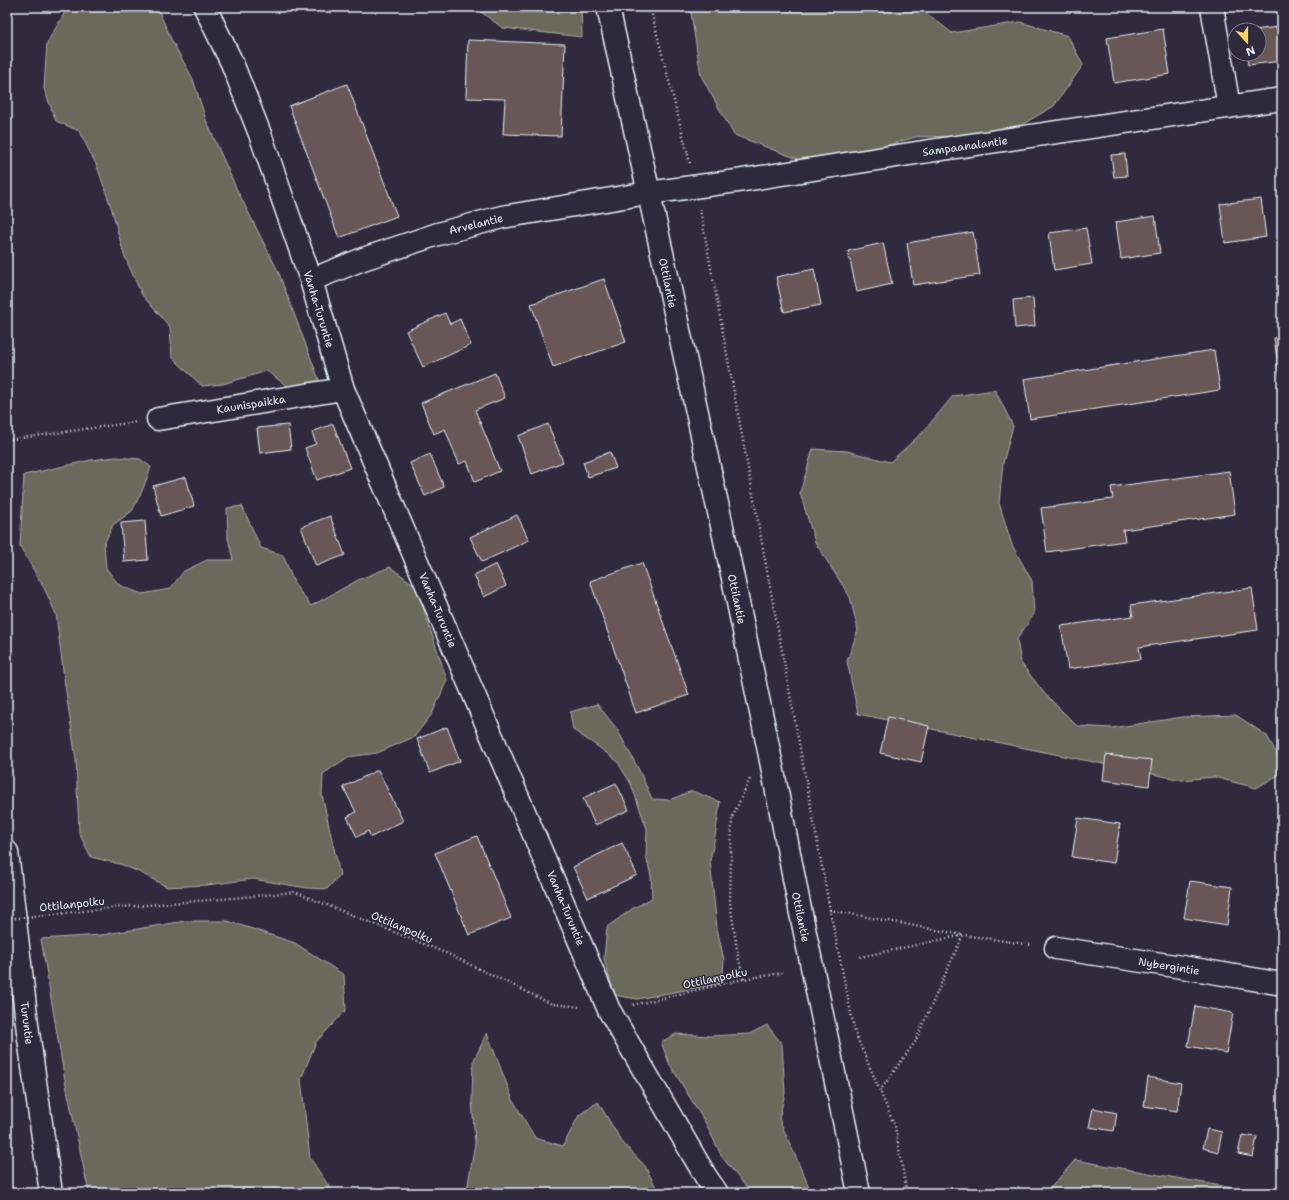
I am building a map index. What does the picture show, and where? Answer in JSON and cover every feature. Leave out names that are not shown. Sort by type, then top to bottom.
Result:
[{"type":"main road","name":"Vanha-Turuntie","points":[[205,7],[232,63],[260,134],[311,280],[343,389],[609,1010],[702,1170],[717,1193]]},
{"type":"main road","name":"Ottilantie","points":[[608,7],[722,526],[859,1193]]},
{"type":"main road","points":[[1212,7],[1229,107]]},
{"type":"main road","name":"Sampaanalantie","points":[[648,193],[1282,99]]},
{"type":"main road","name":"Arvelantie","points":[[311,280],[364,259],[423,239],[502,217],[648,193]]},
{"type":"main road","name":"Kaunispaikka","points":[[158,419],[343,389]]},
{"type":"main road","name":"Turuntie","points":[[7,852],[28,1032],[51,1193]]},
{"type":"main road","name":"Nybergintie","points":[[1056,948],[1282,984]]},
{"type":"path","points":[[650,7],[696,187],[830,910],[855,1033],[895,1127],[907,1193]]},
{"type":"path","points":[[7,440],[158,419]]},
{"type":"path","points":[[744,979],[738,956],[730,902],[732,818],[750,779],[769,751]]},
{"type":"path","name":"Ottilanpolku","points":[[7,919],[122,907],[295,892],[448,954],[552,1004],[609,1010],[744,979],[782,973]]},
{"type":"path","points":[[830,910],[963,934],[1056,948]]},
{"type":"path","points":[[860,957],[963,934]]},
{"type":"path","points":[[880,1091],[915,1042],[963,934]]},
{"type":"green space","points":[[68,7],[157,7],[171,39],[193,79],[206,120],[237,190],[278,271],[325,396],[288,387],[267,371],[223,384],[202,386],[172,357],[170,327],[142,295],[124,255],[112,210],[97,166],[79,131],[56,121],[44,89],[47,43]]},
{"type":"green space","points":[[474,7],[581,7],[582,37],[503,28]]},
{"type":"green space","points":[[690,7],[926,7],[924,11],[952,33],[1020,22],[1068,36],[1083,65],[1054,106],[1016,128],[967,136],[916,137],[860,153],[806,162],[734,135],[701,76]]},
{"type":"green space","points":[[995,390],[1013,426],[1003,463],[999,503],[1012,545],[1032,581],[1034,614],[1017,639],[1021,663],[1044,693],[1077,726],[1112,728],[1183,717],[1236,715],[1267,736],[1282,763],[1282,773],[1256,788],[1214,777],[1182,780],[858,714],[847,661],[858,630],[850,597],[815,542],[800,493],[813,449],[847,451],[890,462],[923,432],[953,396]]},
{"type":"green space","points":[[116,457],[140,459],[151,467],[142,491],[132,511],[113,525],[104,544],[106,568],[119,585],[142,594],[170,589],[184,571],[207,560],[233,560],[228,538],[227,508],[242,506],[261,548],[283,555],[295,585],[311,606],[360,579],[390,567],[416,586],[447,680],[432,714],[414,737],[377,753],[348,757],[323,774],[322,795],[340,875],[327,889],[307,888],[253,879],[207,885],[167,887],[123,865],[91,857],[79,833],[76,760],[56,614],[45,590],[20,546],[24,475],[91,460]]},
{"type":"green space","points":[[597,704],[617,729],[639,770],[652,799],[669,800],[692,791],[720,802],[710,861],[717,928],[724,960],[722,983],[637,999],[614,995],[604,959],[607,927],[632,909],[652,898],[651,876],[646,856],[647,829],[631,784],[617,761],[573,730],[570,712]]},
{"type":"green space","points":[[185,921],[228,921],[295,943],[344,975],[346,1010],[316,1042],[301,1079],[310,1158],[332,1193],[89,1193],[64,1075],[41,939],[101,935]]},
{"type":"green space","points":[[767,1025],[782,1044],[785,1093],[779,1119],[809,1187],[809,1193],[751,1193],[722,1157],[706,1124],[669,1063],[661,1042],[676,1034],[710,1036],[749,1034]]},
{"type":"green space","points":[[487,1033],[513,1100],[535,1138],[563,1146],[579,1115],[598,1102],[622,1142],[645,1166],[659,1193],[468,1193],[467,1190],[475,1143],[472,1100],[473,1062]]},
{"type":"green space","points":[[1075,1160],[1261,1193],[1046,1193]]},
{"type":"building","points":[[1279,27],[1282,61],[1248,65],[1248,62],[1267,62],[1267,28]]},
{"type":"building","points":[[1163,29],[1170,74],[1114,83],[1107,38]]},
{"type":"building","points":[[468,40],[565,44],[561,136],[503,134],[505,99],[466,98]]},
{"type":"building","points":[[347,84],[397,216],[339,238],[289,106]]},
{"type":"building","points":[[1125,154],[1127,176],[1114,177],[1111,155]]},
{"type":"building","points":[[1261,199],[1266,237],[1225,243],[1220,204]]},
{"type":"building","points":[[1155,216],[1160,253],[1121,259],[1116,222]]},
{"type":"building","points":[[1086,228],[1092,264],[1054,270],[1049,233]]},
{"type":"building","points":[[973,232],[980,275],[913,285],[907,243]]},
{"type":"building","points":[[883,243],[892,284],[857,292],[848,251]]},
{"type":"building","points":[[814,269],[821,305],[784,312],[776,277]]},
{"type":"building","points":[[604,279],[626,342],[553,367],[531,304]]},
{"type":"building","points":[[1033,298],[1035,326],[1015,328],[1013,300]]},
{"type":"building","points":[[445,313],[450,324],[460,319],[471,345],[423,367],[406,331]]},
{"type":"building","points":[[1282,337],[1282,379],[1280,379],[1274,338]]},
{"type":"building","points":[[1214,350],[1220,390],[1030,419],[1024,379]]},
{"type":"building","points":[[495,373],[505,398],[475,410],[500,471],[475,482],[467,461],[459,464],[445,429],[434,434],[421,403]]},
{"type":"building","points":[[333,424],[350,468],[317,480],[305,448],[316,444],[312,432]]},
{"type":"building","points":[[548,424],[563,462],[532,474],[518,436]]},
{"type":"building","points":[[288,425],[291,449],[260,453],[257,428]]},
{"type":"building","points":[[610,452],[616,468],[588,477],[583,462]]},
{"type":"building","points":[[430,454],[444,487],[425,496],[410,463]]},
{"type":"building","points":[[1229,471],[1235,514],[1123,530],[1125,541],[1047,552],[1041,508],[1113,499],[1111,487]]},
{"type":"building","points":[[186,477],[194,506],[161,516],[153,486]]},
{"type":"building","points":[[517,515],[529,540],[482,562],[470,537]]},
{"type":"building","points":[[330,516],[345,555],[316,566],[301,527]]},
{"type":"building","points":[[145,521],[148,560],[124,562],[121,523]]},
{"type":"building","points":[[642,563],[689,695],[636,713],[590,581]]},
{"type":"building","points":[[496,564],[506,586],[484,597],[474,575]]},
{"type":"building","points":[[1252,588],[1258,630],[1139,647],[1141,659],[1068,669],[1061,626],[1133,616],[1131,605]]},
{"type":"building","points":[[888,717],[929,726],[921,762],[880,753]]},
{"type":"building","points":[[447,727],[460,761],[430,773],[417,739]]},
{"type":"building","points":[[1106,755],[1152,760],[1149,786],[1103,780]]},
{"type":"building","points":[[378,770],[403,821],[371,837],[368,831],[357,837],[347,817],[356,812],[343,787]]},
{"type":"building","points":[[616,783],[629,810],[595,825],[583,798]]},
{"type":"building","points":[[1078,818],[1120,824],[1114,863],[1072,857]]},
{"type":"building","points":[[477,836],[511,918],[469,935],[435,853]]},
{"type":"building","points":[[622,843],[637,875],[588,898],[573,867]]},
{"type":"building","points":[[1190,881],[1232,887],[1227,925],[1184,918]]},
{"type":"building","points":[[1195,1006],[1233,1013],[1226,1053],[1188,1046]]},
{"type":"building","points":[[1148,1077],[1181,1083],[1177,1111],[1144,1106]]},
{"type":"building","points":[[1093,1108],[1117,1113],[1114,1131],[1089,1127]]},
{"type":"building","points":[[1207,1129],[1222,1132],[1218,1152],[1203,1148]]},
{"type":"building","points":[[1242,1135],[1257,1137],[1253,1157],[1238,1154]]}]
